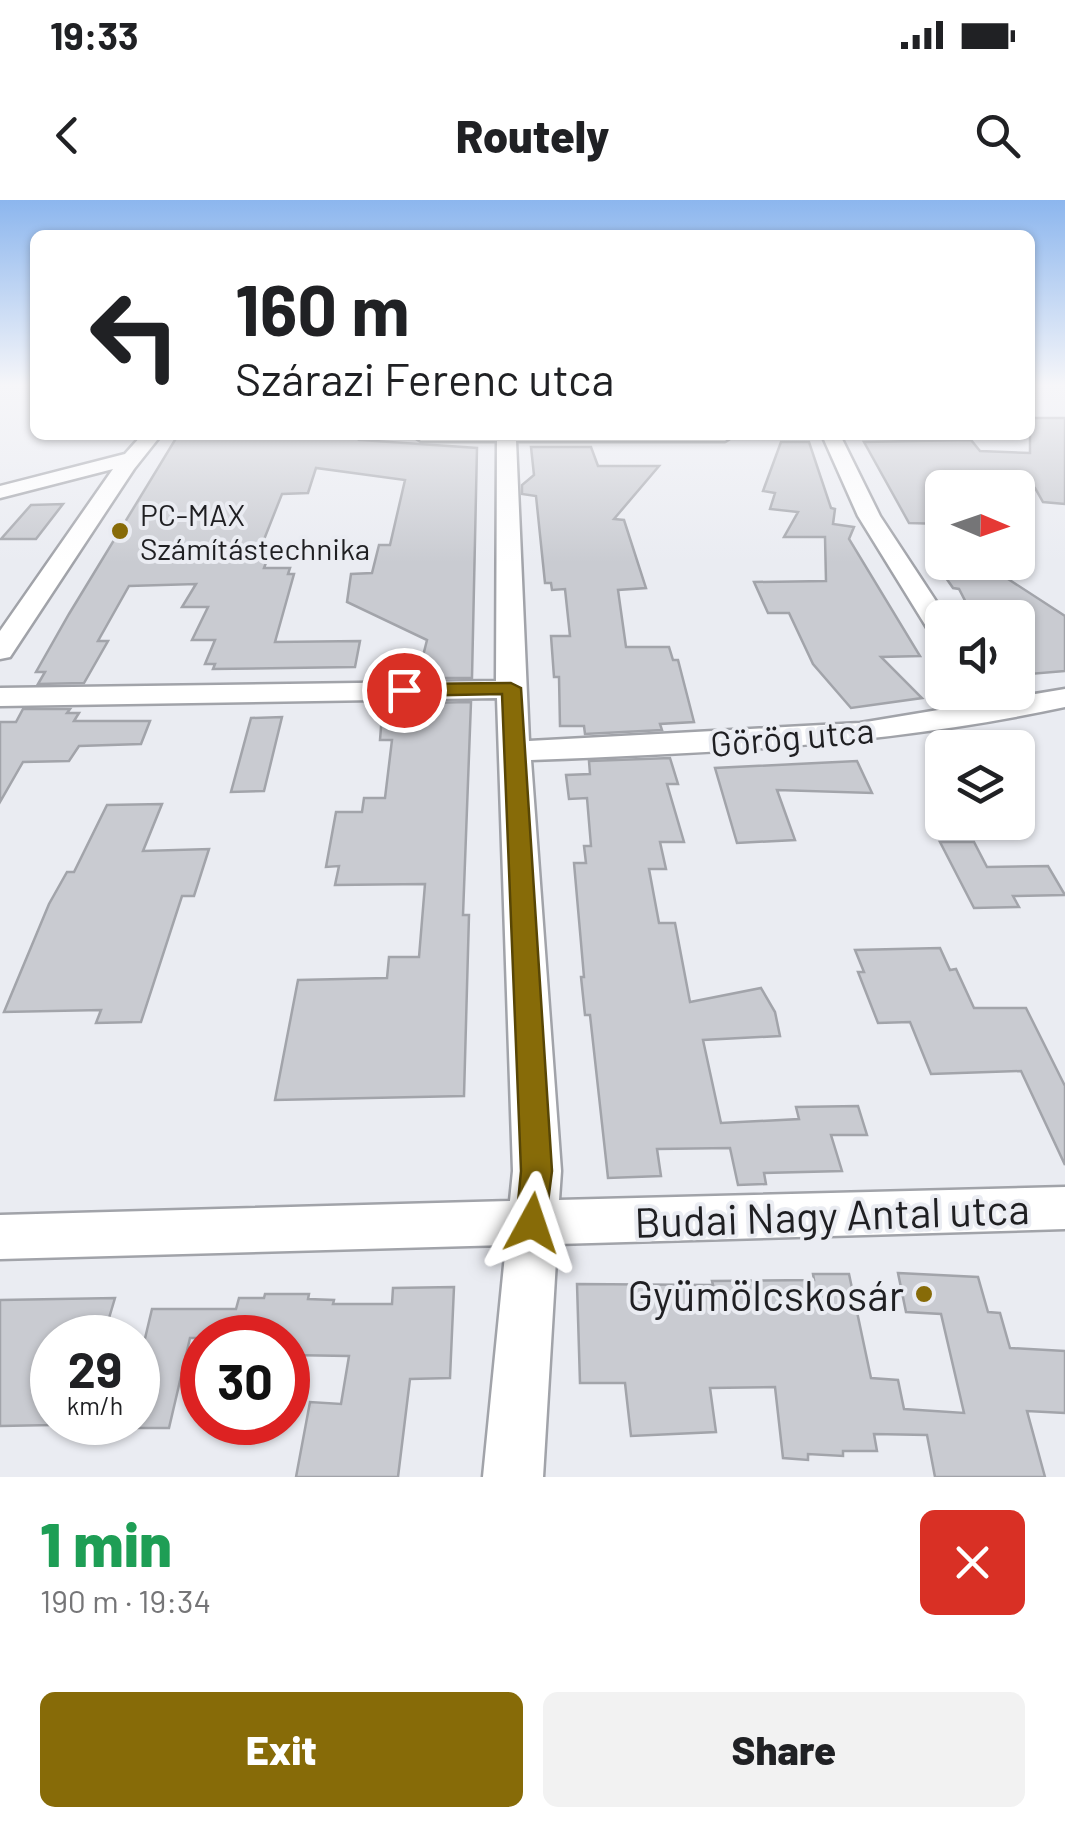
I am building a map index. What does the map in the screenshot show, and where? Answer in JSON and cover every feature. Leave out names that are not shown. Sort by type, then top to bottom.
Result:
[{"type":"street","points":[[0,651],[145,444]]},
{"type":"street","points":[[506,444],[511,688],[536,1171],[513,1477]]},
{"type":"street","points":[[835,444],[875,527],[925,605]]},
{"type":"street","points":[[0,492],[132,458]]},
{"type":"street","points":[[0,697],[511,688]]},
{"type":"street","name":"Görög utca","points":[[1035,700],[1065,698]]},
{"type":"street","name":"Görög utca","points":[[516,751],[794,738],[946,710]]},
{"type":"street","name":"Budai Nagy Antal utca","points":[[0,1237],[1065,1208]]},
{"type":"building","points":[[173,444],[413,444],[477,448],[472,678],[424,678],[425,664],[421,664],[427,640],[347,602],[351,574],[372,573],[379,545],[390,545],[405,480],[316,468],[308,493],[282,494],[263,542],[264,547],[272,547],[264,568],[290,568],[288,574],[294,574],[275,642],[360,641],[355,667],[213,669],[215,664],[205,664],[215,640],[192,640],[208,607],[182,607],[196,584],[129,586],[98,641],[108,641],[84,683],[38,684],[45,672],[36,672]]},
{"type":"building","points":[[780,444],[810,444],[831,508],[835,509],[833,524],[854,527],[849,539],[920,656],[881,657],[922,698],[851,708],[813,664],[789,613],[768,613],[754,582],[826,581],[825,537],[784,537],[798,512],[770,509],[775,493],[763,491]]},
{"type":"building","points":[[865,444],[974,444],[980,451],[1030,453],[1030,444],[1065,444],[1065,504],[1043,502],[1035,488],[1035,470],[925,470],[925,523],[909,523]]},
{"type":"building","points":[[531,447],[591,447],[598,466],[659,466],[614,519],[624,520],[646,588],[618,590],[626,647],[669,647],[673,660],[678,660],[694,722],[660,724],[662,730],[585,734],[584,726],[560,726],[559,677],[554,677],[551,636],[570,636],[565,589],[552,590],[551,583],[545,583],[536,496],[522,494],[522,485],[534,475]]},
{"type":"building","points":[[63,504],[36,539],[1,539],[31,505]]},
{"type":"building","points":[[947,580],[1010,580],[1065,616],[1065,671],[1035,674],[1035,600],[965,600],[959,589]]},
{"type":"building","points":[[471,702],[463,915],[469,915],[464,1096],[275,1100],[298,980],[387,978],[389,957],[419,957],[425,884],[335,885],[339,866],[326,867],[336,812],[362,812],[364,798],[385,798],[392,740],[380,740],[382,715],[421,714],[422,703]]},
{"type":"building","points":[[23,709],[70,709],[67,713],[79,713],[74,721],[150,721],[141,744],[79,746],[69,761],[23,762],[0,802],[0,722],[16,722]]},
{"type":"building","points":[[282,717],[264,791],[231,792],[251,718]]},
{"type":"building","points":[[670,758],[678,784],[667,784],[684,842],[660,842],[666,869],[649,869],[659,923],[675,923],[690,1002],[761,988],[775,1012],[780,1036],[703,1040],[721,1123],[799,1119],[796,1107],[858,1106],[867,1135],[831,1135],[842,1171],[764,1173],[766,1184],[738,1185],[730,1148],[657,1149],[661,1176],[608,1178],[590,1015],[585,1015],[574,863],[586,863],[584,846],[591,846],[587,798],[569,799],[566,775],[590,774],[589,761]]},
{"type":"building","points":[[857,761],[872,793],[777,790],[795,840],[737,843],[715,768]]},
{"type":"building","points":[[162,804],[143,851],[209,849],[194,896],[182,896],[141,1022],[96,1023],[101,1010],[4,1012],[49,904],[67,872],[74,872],[107,805]]},
{"type":"building","points":[[940,842],[974,842],[987,867],[1048,866],[1065,895],[1013,896],[1019,907],[974,908]]},
{"type":"building","points":[[940,948],[950,970],[956,969],[974,1008],[1026,1008],[1065,1086],[1065,1165],[1021,1071],[931,1074],[910,1022],[878,1023],[858,972],[864,972],[855,950]]},
{"type":"building","points":[[898,1273],[978,1277],[988,1312],[1000,1313],[1010,1348],[1065,1351],[1065,1413],[1027,1411],[1045,1477],[935,1477],[927,1435],[874,1434],[877,1451],[843,1451],[843,1456],[808,1454],[808,1460],[783,1458],[775,1387],[710,1388],[716,1432],[631,1436],[625,1383],[580,1383],[577,1284],[713,1285],[712,1281],[814,1280],[813,1274],[849,1274],[871,1378],[898,1380],[904,1409],[964,1413],[941,1314],[906,1312]]},
{"type":"building","points":[[454,1287],[450,1378],[410,1379],[398,1477],[296,1477],[302,1445],[310,1445],[310,1402],[341,1404],[349,1356],[310,1355],[310,1315],[180,1315],[180,1381],[169,1428],[160,1428],[160,1315],[151,1315],[152,1309],[236,1309],[239,1298],[264,1298],[265,1294],[309,1294],[308,1299],[334,1300],[333,1304],[392,1304],[393,1288]]},
{"type":"building","points":[[115,1298],[110,1315],[30,1315],[30,1425],[0,1426],[0,1300]]},
{"type":"place","name":"PC-MAX Számítástechnika","points":[[120,531]]},
{"type":"place","name":"Gyümölcskosár","points":[[924,1294]]},
{"type":"route","points":[[404,690],[511,688],[536,1171],[532,1223]]}]
